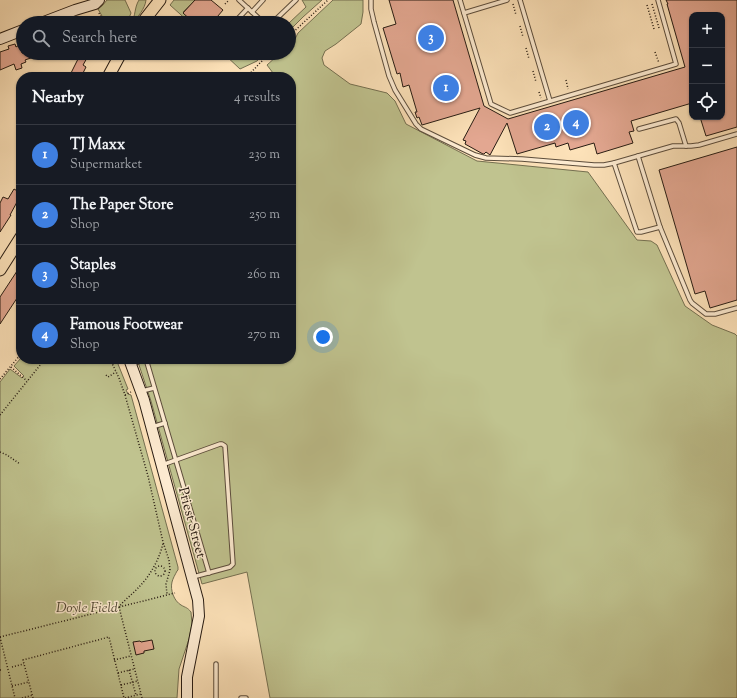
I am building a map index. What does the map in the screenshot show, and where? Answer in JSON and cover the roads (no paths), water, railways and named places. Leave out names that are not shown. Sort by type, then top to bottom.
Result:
[{"type":"main road","points":[[75,10],[84,0]]},
{"type":"main road","points":[[147,16],[160,0]]},
{"type":"main road","points":[[59,16],[94,4],[98,5]]},
{"type":"main road","points":[[0,39],[16,33]]},
{"type":"main road","points":[[111,72],[117,60]]},
{"type":"main road","points":[[0,270],[16,245]]},
{"type":"main road","name":"Priest Street","points":[[130,364],[136,392],[151,427],[198,600],[199,616],[187,677],[187,698]]},
{"type":"lane","points":[[239,0],[256,16]]},
{"type":"lane","points":[[252,12],[263,0]]},
{"type":"lane","points":[[279,16],[296,0]]},
{"type":"lane","points":[[371,0],[373,15],[389,76],[395,90],[416,124],[421,129],[475,155],[486,158],[604,165],[673,146],[699,145],[737,134]]},
{"type":"lane","points":[[460,0],[492,104],[510,113],[676,64],[658,0]]},
{"type":"lane","points":[[464,13],[507,0]]},
{"type":"lane","points":[[520,0],[550,101]]},
{"type":"lane","points":[[241,16],[248,8]]},
{"type":"lane","points":[[639,129],[676,119],[679,122],[686,146]]},
{"type":"lane","points":[[638,156],[660,227],[688,297],[692,303],[706,314],[711,315],[737,308]]},
{"type":"lane","points":[[614,163],[637,232],[660,227]]},
{"type":"lane","points":[[147,364],[209,572]]},
{"type":"lane","points":[[136,392],[154,388]]},
{"type":"lane","points":[[151,427],[165,423]]},
{"type":"lane","points":[[161,466],[220,444],[225,446],[233,564],[230,567],[192,577]]},
{"type":"lane","points":[[216,664],[216,698]]},
{"type":"lane","points":[[241,698],[246,698]]},
{"type":"place","name":"Staples","points":[[431,38]]},
{"type":"place","name":"TJ Maxx","points":[[446,88]]},
{"type":"place","name":"Famous Footwear","points":[[576,123]]},
{"type":"place","name":"The Paper Store","points":[[547,127]]},
{"type":"park label","name":"Doyle Field","points":[[87,609]]}]
